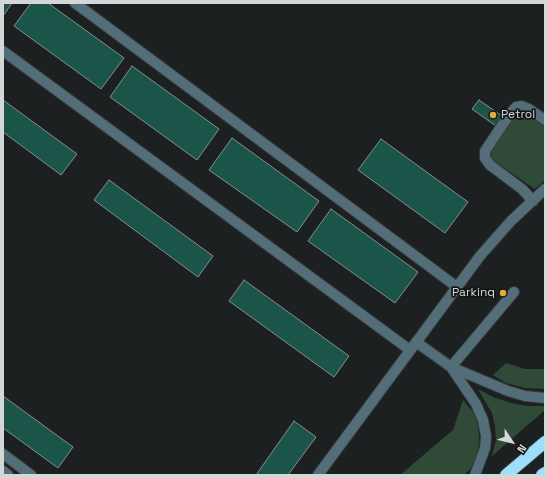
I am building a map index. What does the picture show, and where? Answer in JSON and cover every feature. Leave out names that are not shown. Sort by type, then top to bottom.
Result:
[{"type":"highway","points":[[506,475],[545,442]]},
{"type":"lane","points":[[75,3],[457,287]]},
{"type":"lane","points":[[3,51],[413,346],[451,368],[508,391],[525,396],[545,398]]},
{"type":"lane","points":[[533,201],[522,189],[490,165],[485,158],[485,151],[516,107],[522,106],[529,109],[545,120]]},
{"type":"lane","points":[[318,475],[480,256],[511,220],[545,189]]},
{"type":"lane","points":[[451,368],[514,292]]},
{"type":"lane","points":[[451,368],[476,404],[483,420],[486,436],[485,448],[475,475]]},
{"type":"lane","points":[[3,454],[32,475]]},
{"type":"lane","points":[[3,471],[8,475]]},
{"type":"green space","points":[[526,112],[545,125],[545,180],[535,189],[492,160],[491,152],[516,114]]},
{"type":"green space","points":[[506,363],[525,369],[545,369],[545,389],[525,388],[506,383],[493,375]]},
{"type":"green space","points":[[478,389],[493,397],[511,403],[527,406],[545,406],[545,410],[492,456],[496,440],[495,427],[492,413]]},
{"type":"green space","points":[[463,400],[473,412],[478,425],[478,455],[471,468],[464,475],[400,475],[453,430]]},
{"type":"building","points":[[3,3],[12,3],[3,16]]},
{"type":"building","points":[[31,3],[48,3],[124,58],[101,89],[14,26]]},
{"type":"building","points":[[132,66],[219,129],[197,160],[110,97]]},
{"type":"building","points":[[3,100],[77,154],[61,175],[3,132]]},
{"type":"building","points":[[479,100],[502,116],[496,126],[472,109]]},
{"type":"building","points":[[232,138],[319,201],[297,232],[209,170]]},
{"type":"building","points":[[381,139],[468,202],[445,233],[358,170]]},
{"type":"building","points":[[109,180],[213,256],[198,277],[94,200]]},
{"type":"building","points":[[331,209],[418,272],[395,303],[308,241]]},
{"type":"building","points":[[244,280],[349,356],[334,377],[229,301]]},
{"type":"building","points":[[3,396],[73,447],[58,468],[3,428]]},
{"type":"building","points":[[294,421],[316,437],[288,475],[256,475]]},
{"type":"place","name":"Petrol","points":[[493,115]]},
{"type":"place","name":"Parkinq","points":[[503,293]]}]
